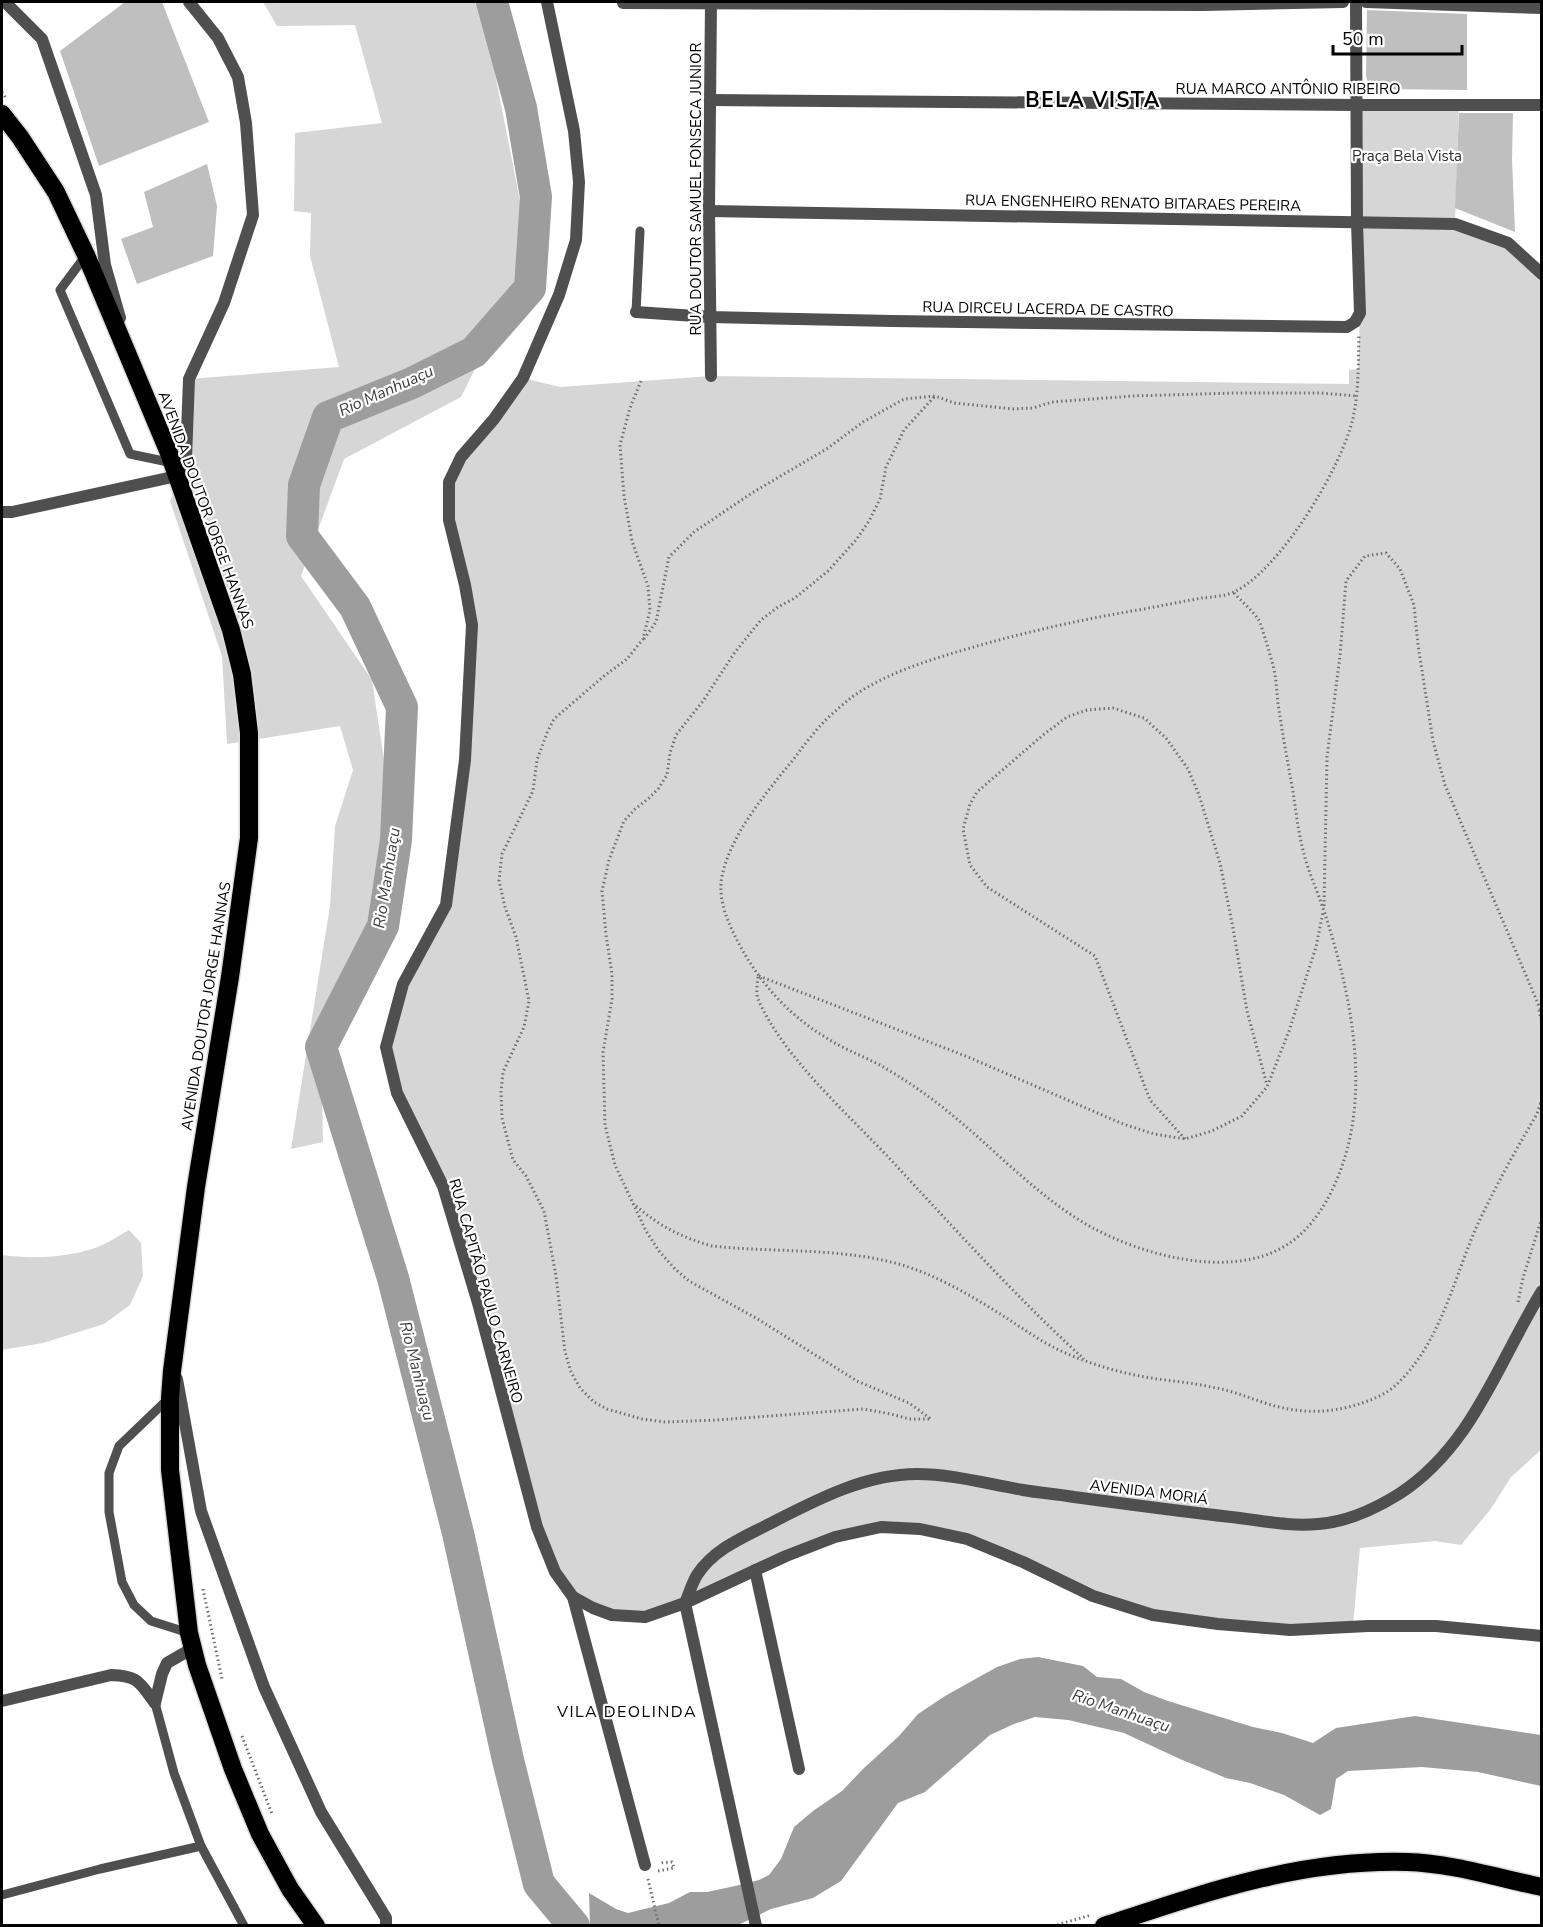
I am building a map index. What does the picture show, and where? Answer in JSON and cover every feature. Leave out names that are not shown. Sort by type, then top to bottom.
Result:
[{"type":"highway","name":"AVENIDA DOUTOR JORGE HANNAS","points":[[5,107],[20,137],[56,192],[139,378],[175,470],[231,630],[242,674],[249,734],[249,838],[236,938],[196,1187],[172,1371],[170,1470],[191,1640],[217,1726],[260,1834],[290,1889],[316,1926]]},
{"type":"highway","points":[[1104,1926],[1211,1891],[1293,1870],[1356,1863],[1408,1862],[1462,1870],[1542,1887]]},
{"type":"street","points":[[5,2],[42,39],[96,195],[105,265],[139,378]]},
{"type":"street","points":[[2,512],[12,512],[175,470],[186,459],[189,379],[224,303],[253,215],[246,123],[238,77],[218,38],[189,2]]},
{"type":"street","name":"RUA CAPITÃO PAULO CARNEIRO","points":[[547,2],[574,131],[579,182],[576,240],[559,295],[523,378],[494,419],[460,457],[449,482],[449,520],[472,625],[465,760],[446,905],[403,984],[386,1047],[398,1093],[443,1186],[537,1527],[555,1572],[573,1597]]},
{"type":"street","name":"RUA DOUTOR SAMUEL FONSECA JUNIOR","points":[[711,2],[709,211],[711,376]]},
{"type":"street","points":[[623,3],[1343,2]]},
{"type":"street","points":[[1356,2],[1357,222],[1360,314]]},
{"type":"street","points":[[1366,2],[1542,8]]},
{"type":"street","name":"RUA MARCO ANTÔNIO RIBEIRO","points":[[710,100],[1542,105]]},
{"type":"street","name":"RUA ENGENHEIRO RENATO BITARAES PEREIRA","points":[[709,211],[1455,224],[1508,243],[1542,274]]},
{"type":"street","name":"RUA DIRCEU LACERDA DE CASTRO","points":[[636,312],[710,317],[928,322],[1347,327],[1355,322],[1360,314]]},
{"type":"street","name":"AVENIDA MORIÁ","points":[[685,1603],[697,1575],[721,1550],[823,1496],[885,1478],[916,1474],[956,1477],[1024,1490],[1157,1510],[1290,1524],[1315,1525],[1348,1518],[1399,1494],[1426,1473],[1444,1454],[1464,1430],[1487,1395],[1542,1291]]},
{"type":"street","points":[[172,1371],[177,1380],[201,1511],[264,1687],[321,1812],[386,1918],[386,1926]]},
{"type":"street","points":[[573,1597],[612,1616],[645,1617],[685,1603],[755,1570],[835,1537],[881,1527],[920,1529],[967,1539],[1023,1562],[1094,1596],[1153,1615],[1218,1624],[1290,1630],[1368,1626],[1436,1626],[1542,1636]]},
{"type":"street","points":[[755,1570],[799,1769]]},
{"type":"street","points":[[573,1597],[649,1870]]},
{"type":"street","points":[[685,1603],[756,1926]]},
{"type":"street","points":[[155,1703],[167,1663],[191,1640]]},
{"type":"street","points":[[2,1701],[111,1675],[130,1675],[155,1703]]},
{"type":"lane","points":[[636,312],[640,231]]},
{"type":"lane","points":[[86,255],[60,290],[130,454],[175,470]]},
{"type":"lane","points":[[170,1398],[119,1446],[109,1473],[109,1512],[122,1582],[134,1605],[151,1621],[191,1640]]},
{"type":"lane","points":[[155,1703],[174,1773],[201,1846],[244,1926]]},
{"type":"lane","points":[[2,1895],[201,1846]]},
{"type":"path","points":[[2,92],[5,107]]},
{"type":"path","points":[[1234,593],[1260,621],[1275,671],[1278,705],[1304,853],[1336,950],[1354,1036],[1354,1110],[1351,1134],[1343,1163],[1332,1189],[1320,1211],[1302,1232],[1285,1246],[1265,1254],[1228,1262],[1188,1261],[1144,1250],[1093,1228],[1057,1204],[926,1095],[876,1063],[821,1035],[800,1020],[779,1001],[758,975],[738,943],[724,914],[720,885],[725,865],[745,824],[761,800],[813,733],[852,698],[898,672],[990,642],[1087,619],[1234,593],[1266,569],[1314,505],[1335,465],[1351,426],[1357,396],[1360,314]]},
{"type":"path","points":[[640,381],[620,445],[624,496],[632,541],[648,586],[650,610],[643,639]]},
{"type":"path","points":[[935,396],[904,430],[886,468],[880,499],[856,540],[828,571],[795,598],[761,620],[735,652],[703,701],[676,735],[670,753],[667,775],[658,789],[624,821],[609,860],[602,891],[612,974],[612,999],[603,1052],[605,1125],[615,1165],[646,1231],[659,1251],[689,1281],[763,1322],[857,1381],[909,1403],[931,1419],[909,1419],[863,1409],[818,1414],[665,1422],[633,1417],[607,1409],[580,1388],[571,1372],[565,1352],[556,1276],[544,1211],[526,1176],[513,1160],[502,1118],[503,1072],[524,1027],[529,1001],[516,937],[505,907],[499,881],[502,854],[533,791],[537,760],[554,719],[603,676],[627,659],[656,622],[669,557],[694,532],[752,493],[828,448],[863,422],[904,399],[935,396],[954,403],[1014,409],[1033,408],[1052,402],[1132,396],[1320,393],[1357,396]]},
{"type":"path","points":[[758,975],[968,1057],[1123,1124],[1154,1134],[1185,1139],[1212,1131],[1242,1116],[1267,1087],[1289,1031],[1316,947],[1324,910],[1328,757],[1346,581],[1365,556],[1386,553],[1400,569],[1414,605],[1433,741],[1445,785],[1542,1012]]},
{"type":"path","points":[[1185,1139],[1150,1100],[1095,956],[987,887],[970,865],[963,829],[970,804],[977,792],[1067,717],[1087,710],[1113,708],[1144,718],[1166,738],[1188,769],[1199,795],[1220,863],[1247,1011],[1267,1087]]},
{"type":"path","points":[[758,975],[757,997],[775,1029],[798,1061],[952,1227],[1064,1341],[1086,1360]]},
{"type":"path","points":[[1538,1005],[1542,1023]]},
{"type":"path","points":[[635,1206],[648,1217],[675,1233],[712,1246],[868,1257],[902,1265],[930,1275],[996,1311],[1061,1351],[1086,1360],[1138,1376],[1191,1383],[1238,1393],[1290,1410],[1325,1412],[1340,1410],[1379,1398],[1402,1380],[1429,1341],[1459,1276],[1470,1242],[1484,1212],[1537,1114],[1542,1099]]},
{"type":"path","points":[[1516,1311],[1523,1278],[1542,1218]]},
{"type":"path","points":[[203,1589],[222,1681]]},
{"type":"path","points":[[242,1736],[276,1823]]},
{"type":"path","points":[[672,1862],[674,1868],[649,1870],[672,1862]]},
{"type":"path","points":[[649,1870],[659,1926]]},
{"type":"green space","points":[[263,2],[481,2],[531,257],[461,397],[344,459],[301,576],[372,680],[396,840],[383,926],[321,1047],[323,1142],[291,1149],[330,906],[335,826],[353,770],[340,726],[227,744],[222,656],[170,501],[186,459],[189,379],[339,367],[310,256],[311,213],[294,211],[295,133],[382,123],[355,25],[277,26]]},
{"type":"green space","name":"Praça Bela Vista","points":[[1356,105],[1459,105],[1455,223],[1508,243],[1542,274],[1541,1450],[1511,1477],[1490,1510],[1461,1545],[1435,1541],[1360,1548],[1353,1626],[1290,1630],[1153,1615],[1023,1562],[920,1529],[835,1537],[645,1617],[593,1608],[555,1572],[443,1187],[397,1093],[386,1047],[403,984],[446,905],[472,625],[449,482],[523,378],[560,387],[711,376],[1349,384],[1349,370],[1358,369],[1360,314]]},
{"type":"green space","points":[[129,1230],[141,1243],[143,1276],[130,1305],[104,1324],[43,1343],[2,1350],[2,1255],[37,1257],[72,1254],[99,1246]]},
{"type":"water","points":[[1038,1657],[1083,1666],[1097,1677],[1121,1679],[1144,1692],[1168,1701],[1313,1743],[1336,1728],[1415,1716],[1541,1735],[1541,1786],[1478,1772],[1422,1767],[1348,1771],[1336,1779],[1331,1809],[1320,1815],[1284,1795],[1250,1783],[1226,1778],[1124,1733],[1068,1720],[1035,1717],[990,1735],[925,1792],[898,1803],[841,1881],[813,1898],[771,1909],[738,1925],[590,1926],[589,1893],[616,1909],[628,1913],[669,1903],[690,1892],[707,1892],[735,1886],[769,1875],[781,1859],[794,1827],[842,1791],[899,1736],[918,1714],[997,1667],[1020,1659]]},
{"type":"building","points":[[125,2],[162,2],[209,122],[99,166],[60,51]]},
{"type":"building","points":[[1367,10],[1467,14],[1467,90],[1377,89],[1372,87],[1366,76]]},
{"type":"building","points":[[1459,113],[1513,113],[1515,232],[1455,208]]},
{"type":"building","points":[[207,164],[217,206],[213,256],[137,284],[121,239],[153,227],[144,192]]},
{"type":"waterway","name":"Rio Manhuaçu","points":[[492,2],[521,108],[536,197],[530,288],[474,352],[412,383],[328,417],[304,485],[302,536],[355,607],[402,707],[396,840],[383,926],[321,1047],[393,1278],[458,1533],[508,1760],[539,1884],[574,1926]]},
{"type":"district","name":"BELA VISTA","points":[[1093,100]]},
{"type":"district","name":"VILA DEOLINDA","points":[[627,1712]]}]
